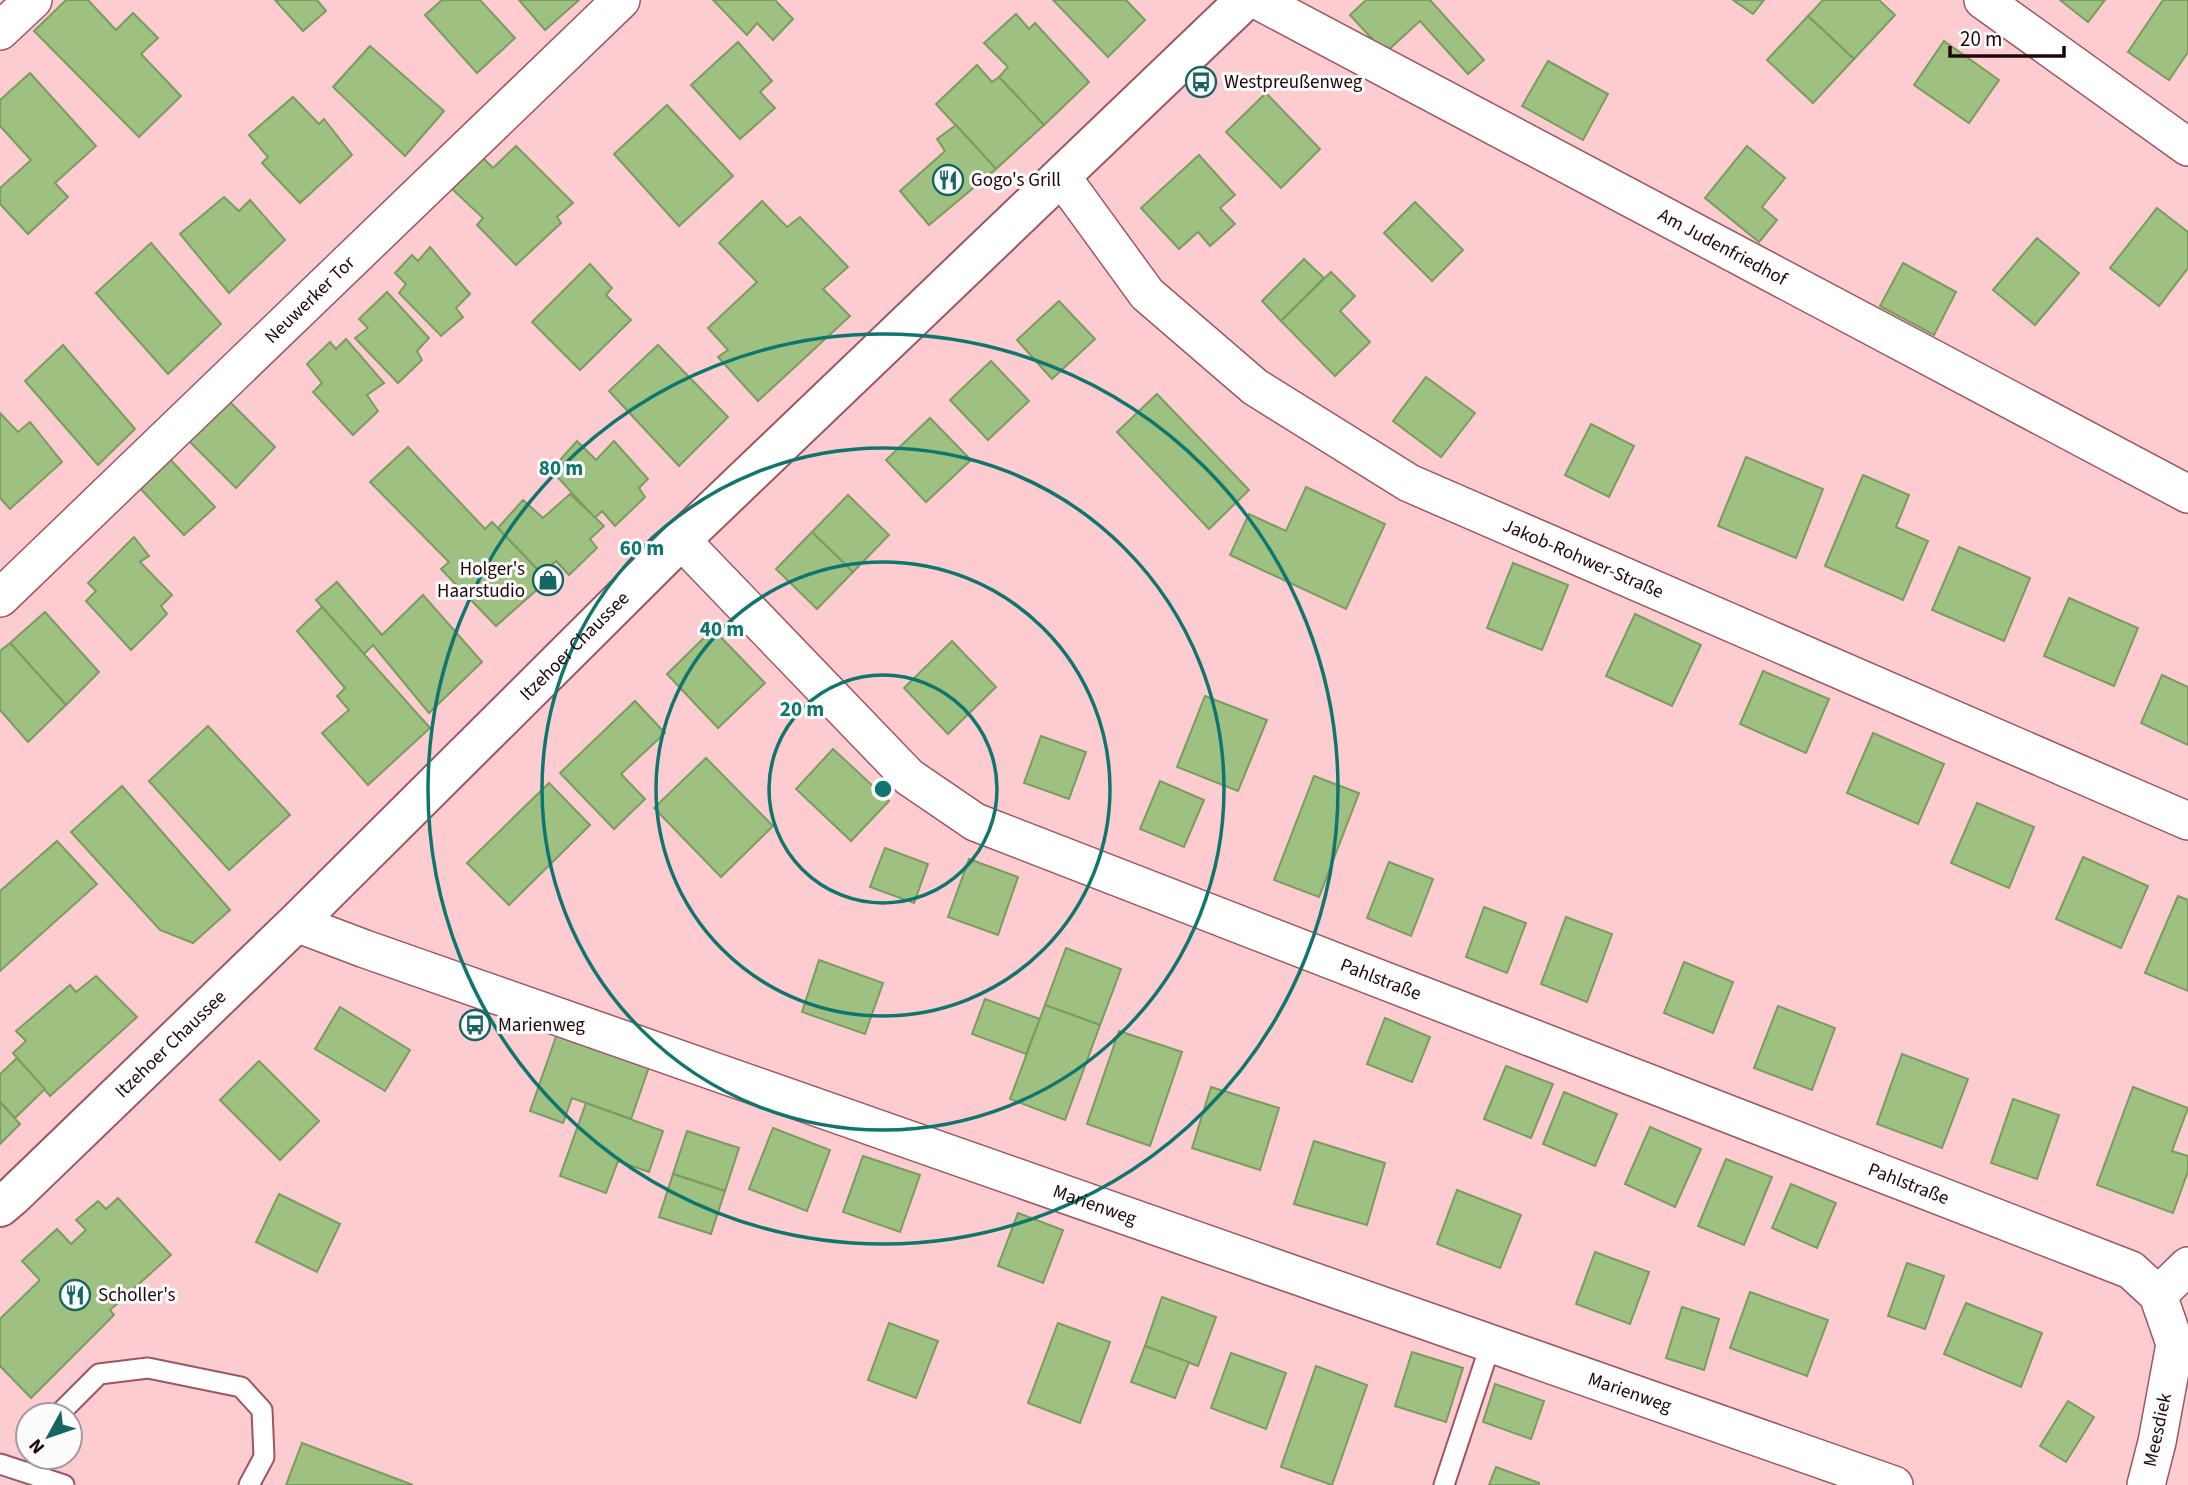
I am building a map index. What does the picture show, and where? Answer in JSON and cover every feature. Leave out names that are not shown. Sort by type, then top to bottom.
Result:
[{"type":"street","points":[[0,32],[33,0]]},
{"type":"street","name":"Neuwerker Tor","points":[[0,598],[621,0]]},
{"type":"street","name":"Itzehoer Chaussee","points":[[0,1206],[296,923],[681,540],[1245,0]]},
{"type":"street","name":"Am Judenfriedhof","points":[[1256,0],[2188,494]]},
{"type":"street","points":[[1983,0],[2188,147]]},
{"type":"street","name":"Jakob-Rohwer-Straße","points":[[1061,176],[1147,294],[1255,387],[1409,483],[2188,821]]},
{"type":"street","name":"Pahlstraße","points":[[681,540],[909,777],[975,822],[2131,1270],[2158,1296]]},
{"type":"street","name":"Marienweg","points":[[296,923],[1894,1485]]},
{"type":"street","points":[[2158,1296],[2188,1266]]},
{"type":"street","name":"Meesdiek","points":[[2146,1485],[2157,1442],[2175,1344],[2158,1296]]},
{"type":"lane","points":[[1444,1485],[1491,1343]]},
{"type":"lane","points":[[72,1401],[99,1374],[148,1368],[241,1387],[262,1410],[264,1457],[249,1485]]},
{"type":"lane","points":[[40,1471],[64,1485]]},
{"type":"building","points":[[66,0],[88,0],[116,30],[133,13],[158,38],[141,54],[181,96],[139,137],[34,31]]},
{"type":"building","points":[[275,0],[317,0],[326,11],[303,31]]},
{"type":"building","points":[[442,0],[480,0],[515,38],[477,73],[425,15]]},
{"type":"building","points":[[519,0],[579,0],[545,30]]},
{"type":"building","points":[[713,0],[775,0],[793,19],[773,40],[757,23],[747,35]]},
{"type":"building","points":[[1053,0],[1126,0],[1145,20],[1108,57]]},
{"type":"building","points":[[1366,0],[1430,0],[1484,60],[1468,74],[1420,21],[1385,53],[1350,15]]},
{"type":"building","points":[[1733,0],[1764,0],[1753,14]]},
{"type":"building","points":[[1823,0],[1879,0],[1895,15],[1854,59],[1808,16]]},
{"type":"building","points":[[2060,0],[2105,0],[2088,22]]},
{"type":"building","points":[[2163,0],[2188,0],[2188,52],[2169,80],[2128,52]]},
{"type":"building","points":[[1016,14],[1029,29],[1035,23],[1089,82],[1044,125],[999,77],[1008,67],[984,43]]},
{"type":"building","points":[[1808,16],[1854,59],[1813,103],[1767,60]]},
{"type":"building","points":[[1944,41],[1999,80],[1969,123],[1914,85]]},
{"type":"building","points":[[738,42],[772,81],[760,92],[775,108],[740,139],[691,85]]},
{"type":"building","points":[[370,46],[444,111],[405,156],[333,87]]},
{"type":"building","points":[[1548,61],[1608,94],[1583,140],[1522,106]]},
{"type":"building","points":[[977,65],[992,82],[999,77],[1044,125],[996,169],[936,104]]},
{"type":"building","points":[[30,73],[96,146],[55,183],[68,197],[28,234],[0,204],[0,188],[31,160],[0,126],[0,100]]},
{"type":"building","points":[[1266,93],[1320,149],[1281,188],[1226,132]]},
{"type":"building","points":[[293,97],[319,124],[324,119],[352,155],[300,203],[262,163],[268,157],[249,135]]},
{"type":"building","points":[[667,105],[733,176],[679,226],[614,154]]},
{"type":"building","name":"Gogo's Grill","points":[[956,125],[996,169],[929,225],[900,191],[945,151],[937,139]]},
{"type":"building","points":[[516,146],[573,203],[557,217],[561,223],[516,265],[477,225],[483,218],[450,187],[480,155],[493,168]]},
{"type":"building","points":[[1747,146],[1785,178],[1762,207],[1777,220],[1759,242],[1705,198]]},
{"type":"building","points":[[1199,155],[1235,195],[1220,208],[1235,224],[1210,246],[1198,232],[1179,249],[1141,208]]},
{"type":"building","points":[[224,197],[239,211],[250,200],[285,240],[229,293],[180,234]]},
{"type":"building","points":[[762,201],[787,227],[800,217],[848,267],[823,289],[850,316],[758,401],[718,357],[728,350],[708,328],[757,282],[719,243]]},
{"type":"building","points":[[1415,202],[1463,250],[1432,281],[1384,233]]},
{"type":"building","points":[[2157,208],[2188,232],[2188,268],[2159,306],[2110,268]]},
{"type":"building","points":[[2037,238],[2079,273],[2035,325],[1993,290]]},
{"type":"building","points":[[151,243],[221,324],[168,374],[96,293]]},
{"type":"building","points":[[430,247],[470,294],[456,308],[463,317],[441,336],[399,293],[406,284],[395,273],[412,255],[418,261]]},
{"type":"building","points":[[1304,259],[1324,278],[1281,321],[1262,301]]},
{"type":"building","points":[[1903,263],[1956,292],[1934,335],[1880,306]]},
{"type":"building","points":[[590,264],[612,288],[606,295],[631,320],[580,370],[532,322]]},
{"type":"building","points":[[1331,272],[1355,296],[1340,311],[1370,342],[1335,376],[1281,321]]},
{"type":"building","points":[[387,292],[429,338],[417,351],[422,360],[398,383],[355,338],[368,328],[359,319]]},
{"type":"building","points":[[1059,301],[1095,339],[1052,379],[1017,340]]},
{"type":"building","points":[[346,339],[384,383],[367,395],[378,411],[353,435],[313,392],[322,383],[307,364],[330,342],[336,349]]},
{"type":"building","points":[[63,345],[135,429],[98,465],[25,381]]},
{"type":"building","points":[[658,345],[728,417],[679,466],[609,391]]},
{"type":"building","points":[[991,361],[1029,401],[988,440],[950,400]]},
{"type":"building","points":[[1426,377],[1475,413],[1441,457],[1393,421]]},
{"type":"building","points":[[1157,394],[1249,490],[1209,529],[1117,432]]},
{"type":"building","points":[[227,399],[275,447],[236,488],[188,440]]},
{"type":"building","points":[[0,413],[18,432],[30,422],[62,462],[10,509],[0,498]]},
{"type":"building","points":[[930,418],[971,460],[926,502],[886,460]]},
{"type":"building","points":[[1591,424],[1634,446],[1609,497],[1565,475]]},
{"type":"building","points":[[577,441],[596,460],[614,441],[648,479],[639,488],[645,497],[615,526],[602,511],[595,518],[551,470]]},
{"type":"building","points":[[408,447],[485,529],[492,522],[548,580],[496,626],[441,569],[449,562],[370,482]]},
{"type":"building","points":[[166,455],[215,507],[184,535],[137,485]]},
{"type":"building","points":[[1746,457],[1823,489],[1796,558],[1718,526]]},
{"type":"building","points":[[1863,475],[1909,495],[1896,527],[1928,541],[1903,600],[1825,566]]},
{"type":"building","points":[[1306,487],[1385,524],[1346,609],[1230,555],[1249,514],[1286,531]]},
{"type":"building","points":[[570,494],[604,526],[590,539],[597,548],[569,575],[556,561],[542,574],[498,528],[523,500],[543,518]]},
{"type":"building","points":[[848,495],[889,535],[853,572],[812,532]]},
{"type":"building","points":[[812,532],[853,572],[817,609],[776,569]]},
{"type":"building","points":[[134,537],[149,556],[140,562],[172,595],[161,606],[167,614],[131,650],[86,601],[96,591],[88,583]]},
{"type":"building","points":[[1959,547],[2030,578],[2004,641],[1932,610]]},
{"type":"building","points":[[1513,563],[1568,585],[1542,650],[1487,628]]},
{"type":"building","points":[[337,582],[382,635],[423,595],[482,662],[429,713],[373,645],[364,654],[316,600]]},
{"type":"building","points":[[2069,598],[2138,628],[2114,686],[2044,656]]},
{"type":"building","points":[[322,607],[430,728],[368,785],[322,733],[349,710],[337,696],[345,688],[297,631]]},
{"type":"building","points":[[45,612],[99,672],[66,705],[10,643]]},
{"type":"building","points":[[1635,614],[1701,645],[1672,706],[1606,676]]},
{"type":"building","points":[[713,629],[765,683],[718,728],[667,674]]},
{"type":"building","points":[[952,641],[996,687],[948,734],[904,688]]},
{"type":"building","points":[[10,643],[66,705],[28,742],[0,710],[0,651]]},
{"type":"building","points":[[1763,671],[1829,699],[1806,753],[1740,724]]},
{"type":"building","points":[[2162,675],[2188,687],[2188,745],[2141,723]]},
{"type":"building","points":[[1205,696],[1267,720],[1238,791],[1177,767]]},
{"type":"building","points":[[635,701],[665,733],[621,774],[645,799],[614,829],[560,773]]},
{"type":"building","points":[[208,726],[290,815],[229,870],[149,781]]},
{"type":"building","points":[[1873,733],[1944,764],[1918,824],[1847,793]]},
{"type":"building","points":[[1041,736],[1086,752],[1069,799],[1024,783]]},
{"type":"building","points":[[833,749],[889,801],[851,841],[796,789]]},
{"type":"building","points":[[706,758],[773,826],[721,877],[654,808]]},
{"type":"building","points":[[1314,776],[1359,793],[1319,897],[1274,880]]},
{"type":"building","points":[[1160,781],[1204,800],[1184,847],[1140,829]]},
{"type":"building","points":[[549,783],[590,825],[509,905],[467,863]]},
{"type":"building","points":[[122,786],[230,910],[193,943],[160,930],[71,832]]},
{"type":"building","points":[[1977,803],[2034,827],[2009,888],[1951,863]]},
{"type":"building","points":[[57,841],[97,884],[0,971],[0,891]]},
{"type":"building","points":[[885,848],[928,864],[914,903],[870,887]]},
{"type":"building","points":[[2083,857],[2148,886],[2121,948],[2056,919]]},
{"type":"building","points":[[969,859],[1018,877],[998,935],[948,917]]},
{"type":"building","points":[[1389,862],[1433,879],[1411,936],[1367,918]]},
{"type":"building","points":[[2178,896],[2188,900],[2188,991],[2145,973]]},
{"type":"building","points":[[1484,907],[1526,923],[1507,973],[1466,957]]},
{"type":"building","points":[[1566,917],[1612,934],[1587,1002],[1541,984]]},
{"type":"building","points":[[1066,948],[1121,969],[1100,1025],[1045,1005]]},
{"type":"building","points":[[819,960],[883,983],[865,1034],[802,1012]]},
{"type":"building","points":[[1684,962],[1733,982],[1713,1033],[1664,1013]]},
{"type":"building","points":[[96,976],[137,1017],[50,1096],[13,1053],[26,1041],[16,1031],[70,985],[76,992]]},
{"type":"building","points":[[985,999],[1040,1019],[1026,1054],[972,1034]]},
{"type":"building","points":[[1045,1005],[1100,1025],[1065,1120],[1010,1099]]},
{"type":"building","points":[[1778,1006],[1835,1028],[1812,1090],[1754,1068]]},
{"type":"building","points":[[340,1007],[410,1050],[385,1091],[315,1049]]},
{"type":"building","points":[[1385,1018],[1430,1037],[1412,1082],[1367,1064]]},
{"type":"building","points":[[558,1031],[650,1064],[631,1119],[572,1098],[563,1123],[530,1111]]},
{"type":"building","points":[[1119,1031],[1182,1052],[1150,1146],[1087,1124]]},
{"type":"building","points":[[1902,1054],[1968,1079],[1942,1148],[1877,1124]]},
{"type":"building","points":[[17,1058],[45,1089],[15,1118],[0,1102],[0,1074]]},
{"type":"building","points":[[259,1061],[319,1121],[280,1160],[220,1100]]},
{"type":"building","points":[[1506,1066],[1553,1084],[1531,1138],[1484,1119]]},
{"type":"building","points":[[1211,1087],[1279,1108],[1260,1170],[1192,1148]]},
{"type":"building","points":[[2133,1087],[2188,1108],[2172,1151],[2188,1156],[2188,1171],[2173,1213],[2097,1185]]},
{"type":"building","points":[[1564,1092],[1617,1114],[1595,1166],[1543,1144]]},
{"type":"building","points":[[2013,1099],[2059,1115],[2037,1179],[1991,1163]]},
{"type":"building","points":[[0,1102],[20,1124],[0,1144]]},
{"type":"building","points":[[586,1103],[663,1131],[649,1172],[618,1161],[606,1193],[560,1176]]},
{"type":"building","points":[[1650,1127],[1701,1149],[1675,1207],[1625,1184]]},
{"type":"building","points":[[773,1128],[830,1150],[807,1211],[749,1189]]},
{"type":"building","points":[[687,1131],[739,1148],[725,1191],[673,1174]]},
{"type":"building","points":[[1314,1141],[1385,1163],[1367,1225],[1294,1204]]},
{"type":"building","points":[[863,1156],[920,1175],[900,1232],[843,1212]]},
{"type":"building","points":[[1726,1159],[1772,1177],[1744,1245],[1698,1226]]},
{"type":"building","points":[[673,1174],[725,1191],[711,1234],[659,1217]]},
{"type":"building","points":[[1791,1184],[1836,1203],[1817,1248],[1772,1228]]},
{"type":"building","points":[[1457,1190],[1521,1215],[1500,1268],[1437,1244]]},
{"type":"building","points":[[279,1194],[340,1224],[317,1272],[256,1242]]},
{"type":"building","name":"Scholler's","points":[[118,1198],[171,1255],[110,1310],[114,1315],[31,1398],[0,1366],[0,1319],[40,1280],[22,1261],[57,1229],[71,1244],[86,1230],[76,1220],[98,1201],[106,1209]]},
{"type":"building","points":[[1018,1213],[1063,1230],[1043,1283],[998,1266]]},
{"type":"building","points":[[1595,1252],[1649,1272],[1630,1324],[1576,1304]]},
{"type":"building","points":[[1907,1263],[1944,1276],[1925,1329],[1888,1316]]},
{"type":"building","points":[[1750,1292],[1828,1320],[1807,1376],[1730,1348]]},
{"type":"building","points":[[1162,1297],[1216,1317],[1198,1366],[1145,1346]]},
{"type":"building","points":[[1966,1303],[2042,1333],[2021,1387],[1944,1354]]},
{"type":"building","points":[[1682,1307],[1719,1319],[1704,1370],[1666,1358]]},
{"type":"building","points":[[889,1323],[938,1341],[916,1398],[868,1380]]},
{"type":"building","points":[[1058,1323],[1110,1342],[1080,1423],[1028,1403]]},
{"type":"building","points":[[1145,1346],[1189,1362],[1175,1398],[1131,1382]]},
{"type":"building","points":[[1412,1352],[1463,1368],[1446,1422],[1395,1406]]},
{"type":"building","points":[[1231,1353],[1286,1373],[1266,1429],[1211,1408]]},
{"type":"building","points":[[1316,1366],[1367,1385],[1332,1485],[1281,1467]]},
{"type":"building","points":[[1495,1384],[1544,1401],[1531,1439],[1483,1422]]},
{"type":"building","points":[[2068,1401],[2094,1417],[2066,1462],[2040,1446]]},
{"type":"building","points":[[302,1443],[413,1485],[286,1485]]},
{"type":"building","points":[[1496,1467],[1539,1483],[1539,1485],[1489,1485]]},
{"type":"place","name":"Westpreußenweg","points":[[1201,82]]},
{"type":"place","name":"Gogo's Grill","points":[[948,180]]},
{"type":"place","name":"Holger's Haarstudio","points":[[548,580]]},
{"type":"place","name":"Marienweg","points":[[475,1025]]},
{"type":"place","name":"Scholler's","points":[[75,1295]]}]
